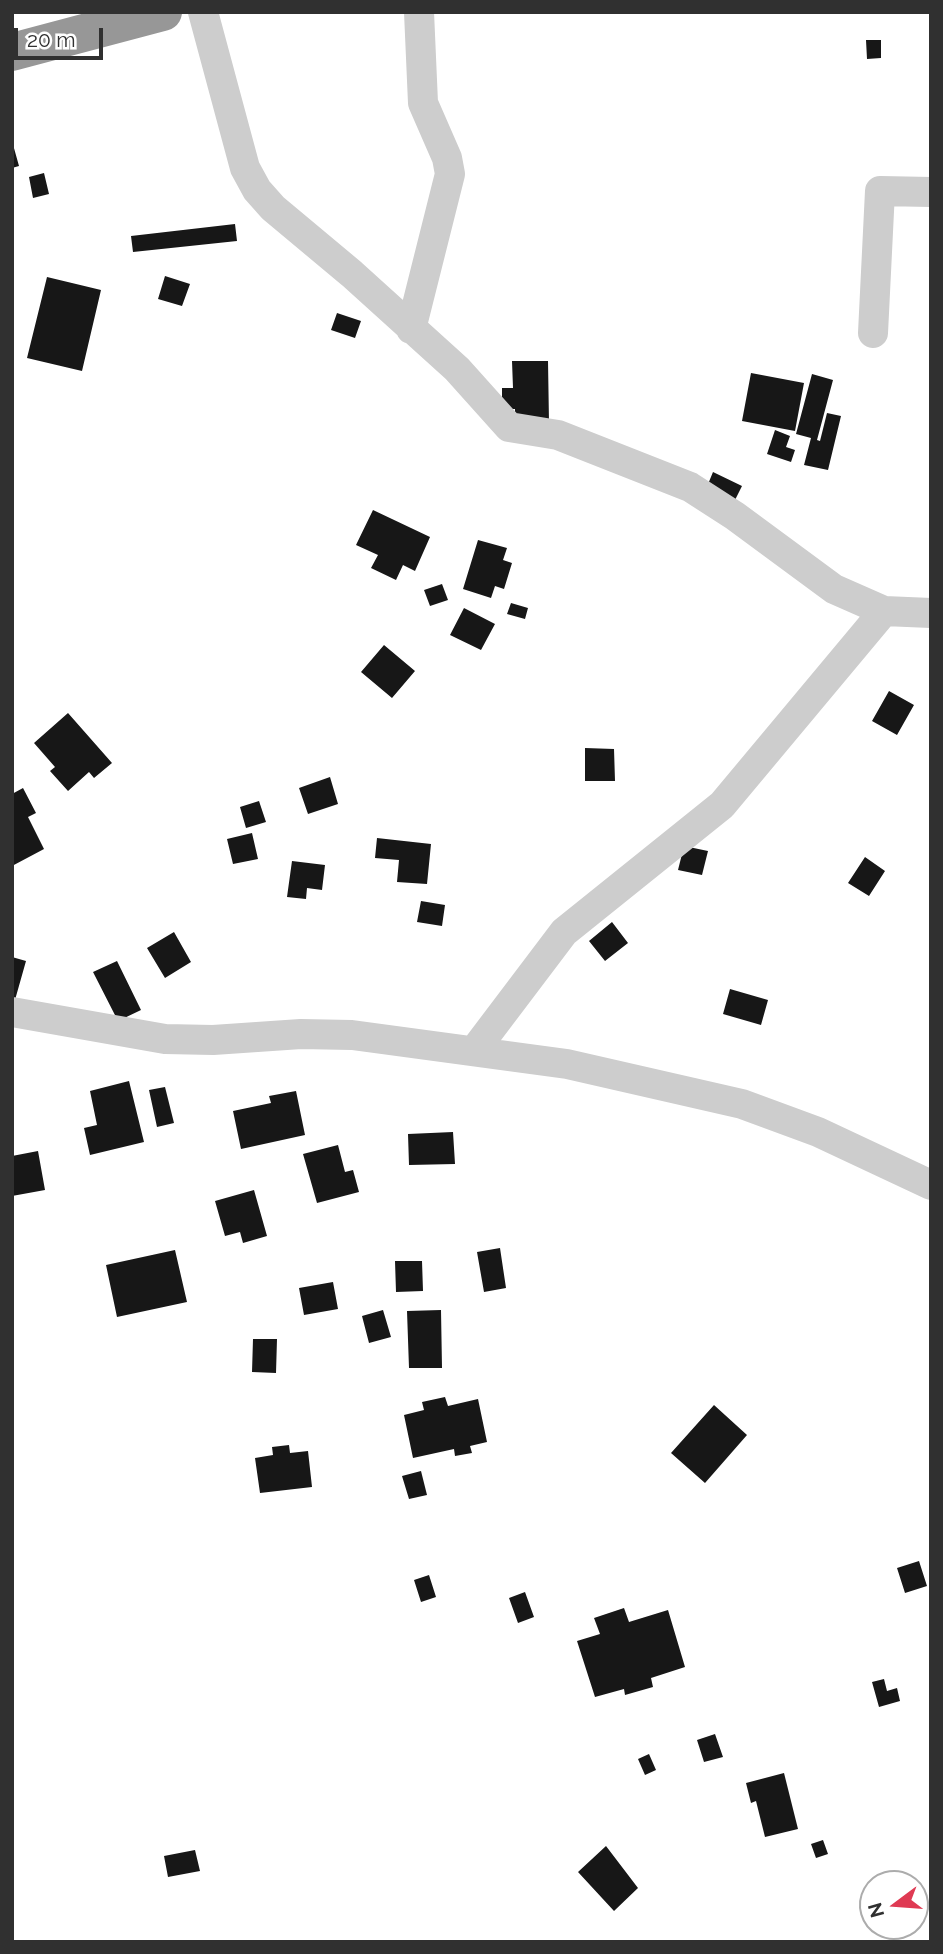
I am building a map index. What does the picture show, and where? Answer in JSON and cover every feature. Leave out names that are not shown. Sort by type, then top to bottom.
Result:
[{"type":"highway","points":[[12,52],[163,12]]},
{"type":"street","points":[[203,12],[245,168],[257,190],[457,369],[509,427],[558,435],[690,487],[735,516],[834,589],[884,611],[931,613]]},
{"type":"street","points":[[411,329],[450,174],[447,158],[423,103],[419,12]]},
{"type":"street","points":[[873,333],[880,191],[931,192]]},
{"type":"street","points":[[474,1051],[564,932],[722,804],[884,611]]},
{"type":"street","points":[[12,1012],[165,1039],[213,1041],[301,1034],[352,1035],[567,1064],[742,1104],[818,1132],[931,1185]]},
{"type":"building","points":[[866,40],[881,40],[881,58],[867,59]]},
{"type":"building","points":[[12,141],[19,166],[12,168]]},
{"type":"building","points":[[44,173],[49,194],[33,198],[29,177]]},
{"type":"building","points":[[235,224],[237,241],[133,252],[131,236]]},
{"type":"building","points":[[165,276],[190,284],[182,306],[158,299]]},
{"type":"building","points":[[47,277],[101,290],[82,371],[27,358]]},
{"type":"building","points":[[337,313],[361,321],[355,338],[331,330]]},
{"type":"building","points":[[512,361],[548,361],[549,423],[515,423],[515,409],[502,409],[502,388],[513,388]]},
{"type":"building","points":[[751,373],[804,383],[795,431],[742,421]]},
{"type":"building","points":[[812,374],[833,380],[817,440],[820,441],[827,413],[841,416],[828,470],[804,465],[811,438],[796,434]]},
{"type":"building","points":[[775,430],[790,436],[786,447],[795,450],[791,462],[767,454]]},
{"type":"building","points":[[713,472],[742,486],[734,502],[706,489]]},
{"type":"building","points":[[373,510],[430,537],[415,571],[403,565],[396,580],[371,568],[378,555],[356,545]]},
{"type":"building","points":[[478,540],[507,548],[503,560],[512,563],[504,589],[495,586],[491,598],[463,589]]},
{"type":"building","points":[[442,584],[448,600],[430,606],[424,590]]},
{"type":"building","points":[[511,603],[528,608],[525,619],[507,614]]},
{"type":"building","points":[[464,608],[495,624],[481,650],[450,635]]},
{"type":"building","points":[[384,645],[415,671],[392,698],[361,672]]},
{"type":"building","points":[[889,691],[914,705],[897,735],[872,721]]},
{"type":"building","points":[[68,713],[112,763],[94,778],[89,772],[68,791],[50,771],[55,767],[34,743]]},
{"type":"building","points":[[585,748],[614,749],[615,781],[585,781]]},
{"type":"building","points":[[330,777],[338,804],[308,814],[299,788]]},
{"type":"building","points":[[23,788],[36,813],[28,817],[44,849],[12,866],[12,794]]},
{"type":"building","points":[[259,801],[266,822],[246,828],[240,807]]},
{"type":"building","points":[[252,833],[258,859],[233,864],[227,839]]},
{"type":"building","points":[[377,838],[431,844],[427,884],[397,882],[399,860],[375,858]]},
{"type":"building","points":[[684,846],[708,851],[702,875],[678,870]]},
{"type":"building","points":[[865,857],[885,871],[869,896],[848,883]]},
{"type":"building","points":[[292,861],[325,865],[322,890],[307,888],[306,899],[287,897]]},
{"type":"building","points":[[421,901],[445,905],[442,926],[417,922]]},
{"type":"building","points":[[612,922],[628,943],[605,961],[589,941]]},
{"type":"building","points":[[174,932],[191,962],[165,978],[147,948]]},
{"type":"building","points":[[12,957],[26,961],[13,1007],[12,1007]]},
{"type":"building","points":[[117,961],[141,1010],[118,1021],[93,972]]},
{"type":"building","points":[[730,989],[768,1000],[761,1025],[723,1014]]},
{"type":"building","points":[[129,1081],[144,1142],[90,1155],[84,1128],[97,1125],[90,1091]]},
{"type":"building","points":[[165,1087],[174,1123],[157,1127],[149,1090]]},
{"type":"building","points":[[296,1091],[305,1135],[241,1149],[233,1111],[271,1103],[269,1096]]},
{"type":"building","points":[[453,1132],[455,1164],[409,1165],[408,1134]]},
{"type":"building","points":[[338,1145],[345,1172],[353,1170],[359,1192],[317,1203],[303,1154]]},
{"type":"building","points":[[38,1151],[45,1190],[12,1196],[12,1156]]},
{"type":"building","points":[[254,1190],[267,1236],[243,1243],[240,1232],[225,1236],[215,1201]]},
{"type":"building","points":[[500,1248],[506,1288],[484,1292],[477,1252]]},
{"type":"building","points":[[175,1250],[187,1302],[117,1317],[106,1265]]},
{"type":"building","points":[[395,1261],[422,1261],[423,1291],[396,1292]]},
{"type":"building","points":[[333,1282],[338,1309],[304,1315],[299,1288]]},
{"type":"building","points":[[383,1310],[391,1337],[369,1343],[362,1316]]},
{"type":"building","points":[[441,1310],[442,1368],[409,1368],[407,1311]]},
{"type":"building","points":[[253,1339],[277,1339],[276,1373],[252,1372]]},
{"type":"building","points":[[445,1397],[448,1406],[478,1399],[487,1442],[470,1446],[472,1453],[455,1456],[454,1449],[413,1458],[404,1415],[424,1410],[422,1402]]},
{"type":"building","points":[[714,1405],[747,1435],[705,1483],[671,1453]]},
{"type":"building","points":[[289,1445],[290,1453],[308,1451],[312,1487],[260,1493],[255,1458],[273,1455],[272,1447]]},
{"type":"building","points":[[421,1471],[427,1495],[409,1499],[402,1476]]},
{"type":"building","points":[[919,1561],[927,1586],[905,1593],[897,1568]]},
{"type":"building","points":[[429,1575],[436,1597],[421,1602],[414,1580]]},
{"type":"building","points":[[525,1592],[534,1617],[518,1623],[509,1598]]},
{"type":"building","points":[[624,1608],[629,1622],[668,1610],[685,1667],[651,1678],[653,1687],[625,1695],[624,1689],[595,1697],[577,1641],[600,1634],[594,1618]]},
{"type":"building","points":[[884,1679],[887,1691],[897,1688],[900,1701],[879,1707],[872,1682]]},
{"type":"building","points":[[715,1734],[723,1757],[704,1762],[697,1740]]},
{"type":"building","points":[[649,1754],[656,1770],[645,1775],[638,1759]]},
{"type":"building","points":[[784,1773],[798,1829],[765,1837],[756,1801],[751,1803],[746,1783]]},
{"type":"building","points":[[823,1840],[828,1854],[816,1858],[811,1844]]},
{"type":"building","points":[[606,1846],[638,1888],[614,1911],[578,1872]]},
{"type":"building","points":[[195,1850],[200,1871],[168,1877],[164,1856]]}]
